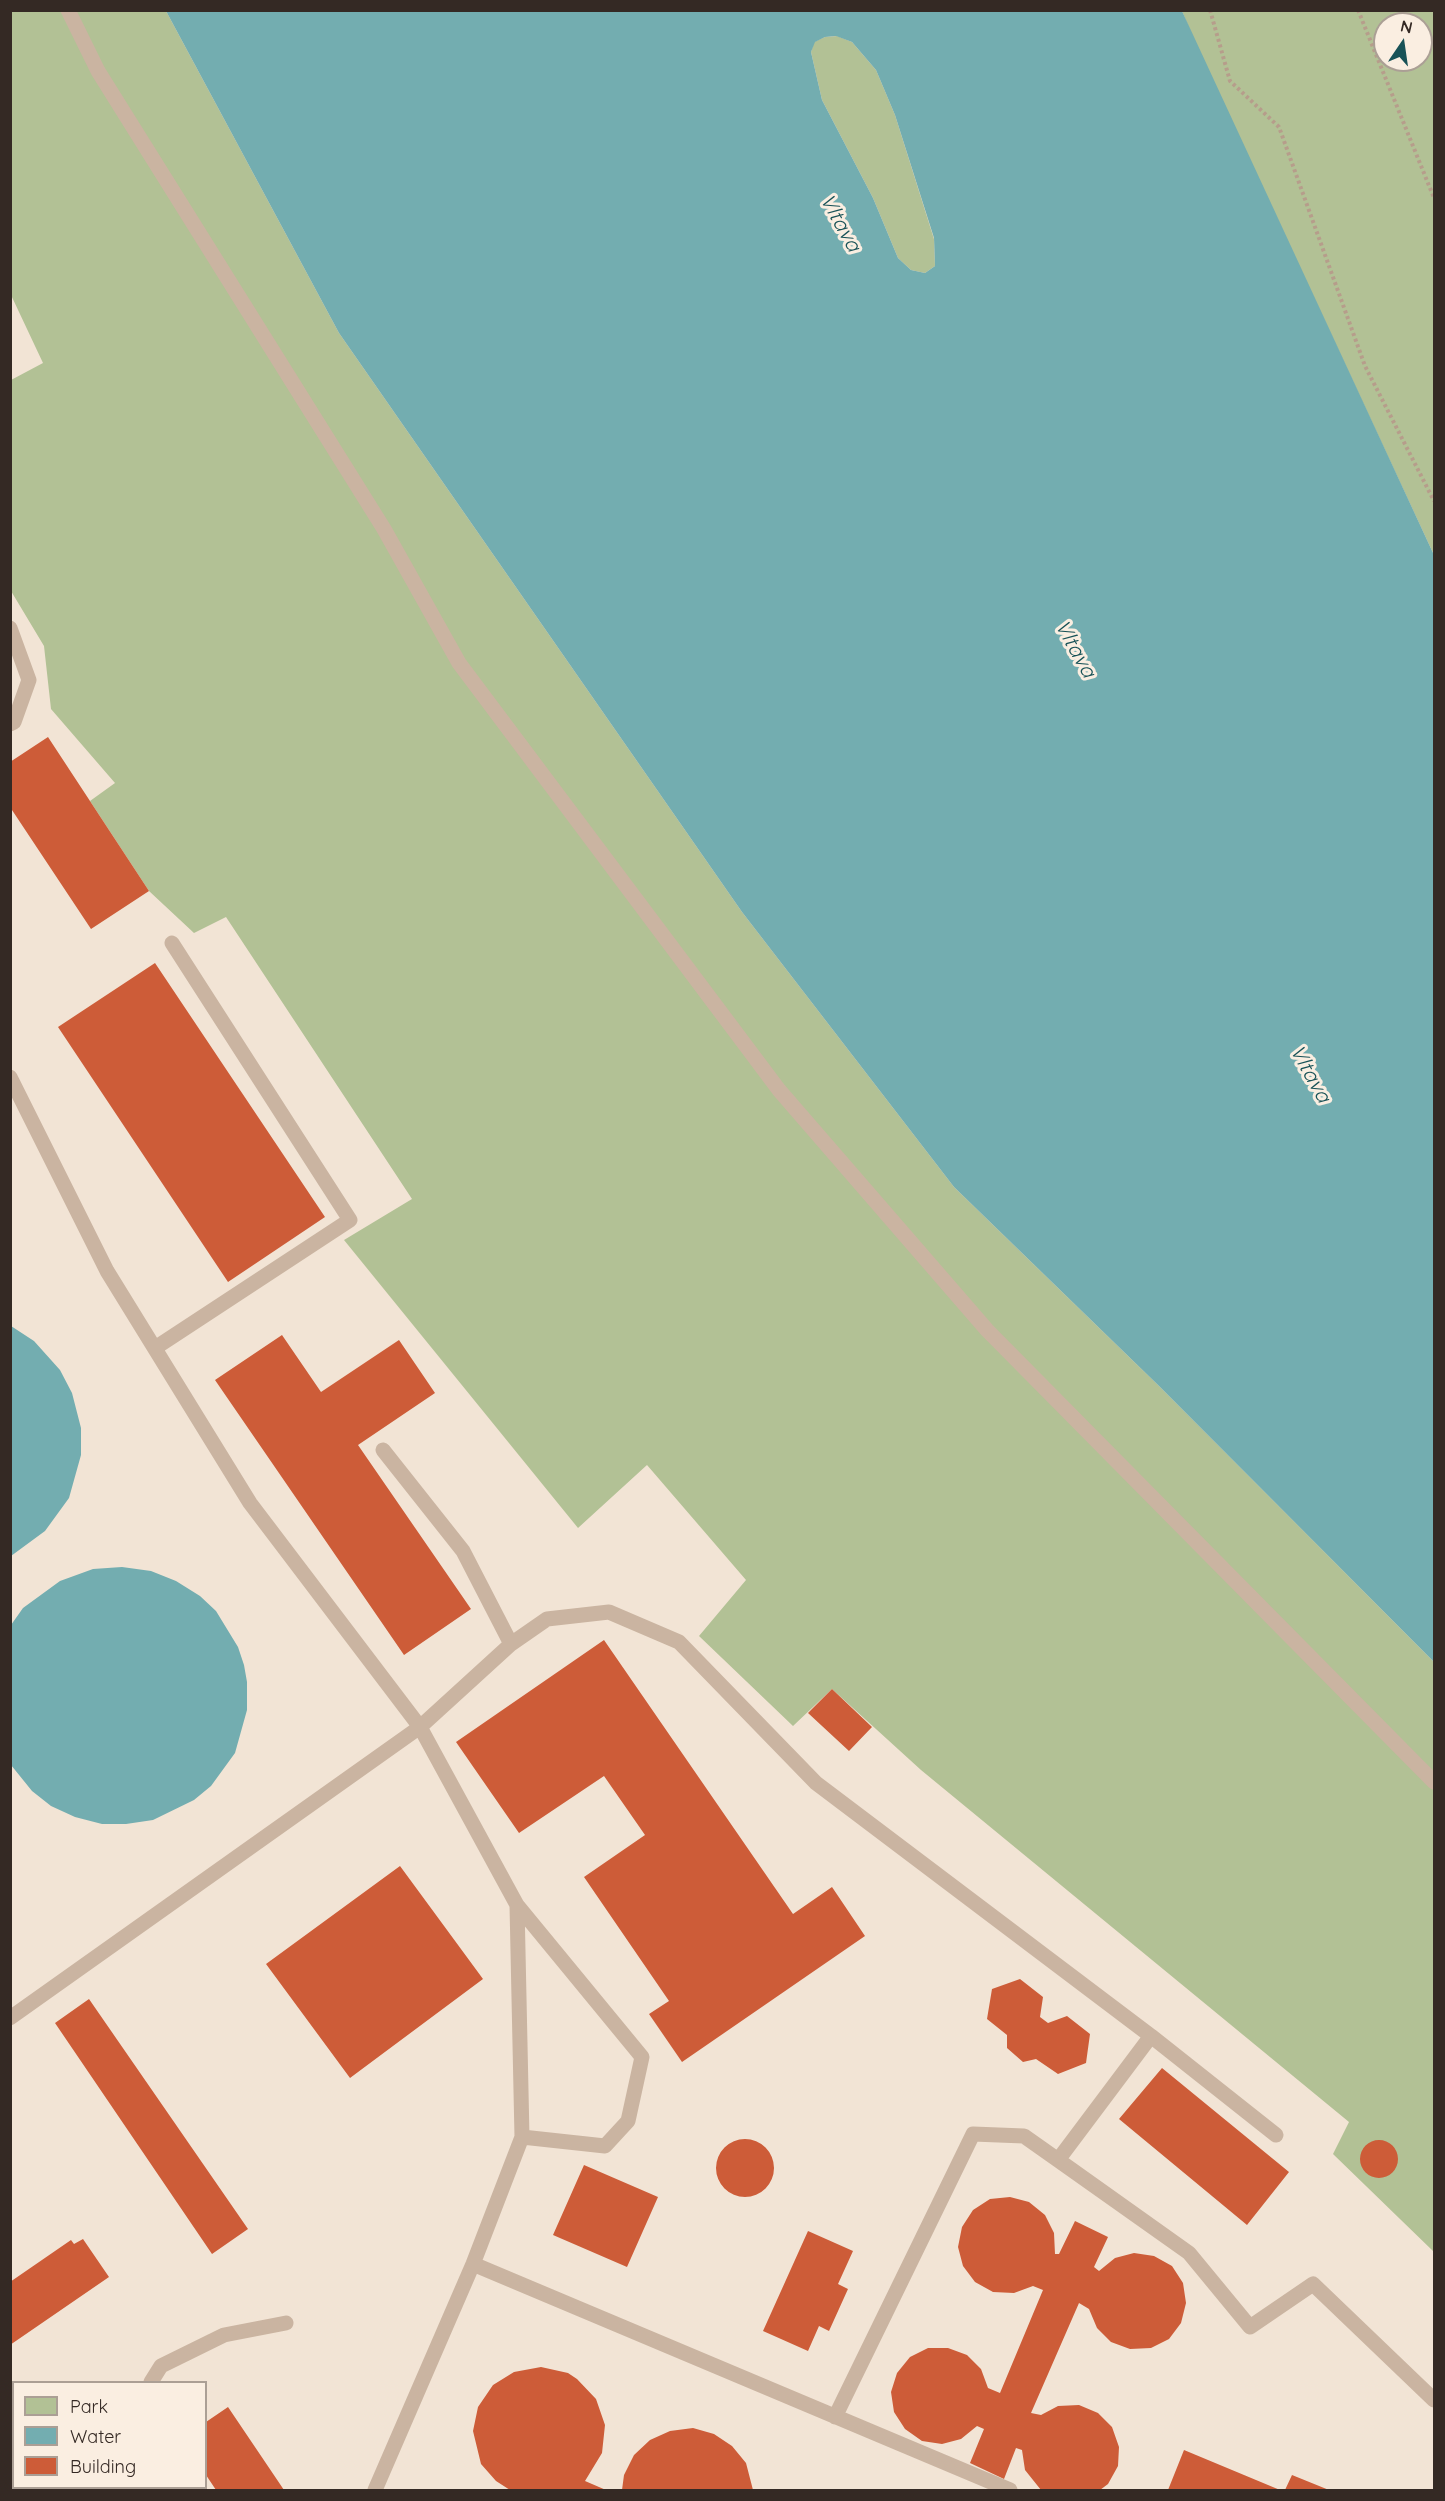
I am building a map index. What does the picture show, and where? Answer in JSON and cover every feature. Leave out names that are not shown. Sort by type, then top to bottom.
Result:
[{"type":"lane","points":[[68,10],[98,71],[384,529],[459,663],[779,1090],[987,1330],[1434,1782]]},
{"type":"lane","points":[[10,628],[29,680],[14,722],[10,724]]},
{"type":"lane","points":[[155,1348],[350,1220],[172,943]]},
{"type":"lane","points":[[10,1077],[107,1271],[250,1503],[420,1727],[517,1905],[642,2056],[628,2121],[605,2146],[522,2137]]},
{"type":"lane","points":[[383,1450],[463,1551],[511,1644]]},
{"type":"lane","points":[[10,2018],[420,1727],[511,1644],[547,1619],[609,1612],[679,1642],[816,1783],[1151,2036],[1276,2135]]},
{"type":"lane","points":[[375,2490],[473,2264],[522,2137],[517,1905]]},
{"type":"lane","points":[[1058,2160],[1151,2036]]},
{"type":"lane","points":[[835,2416],[973,2134],[1024,2136],[1190,2253],[1250,2327],[1313,2284],[1434,2400]]},
{"type":"lane","points":[[473,2264],[1010,2490]]},
{"type":"lane","points":[[152,2381],[161,2366],[224,2335],[286,2323]]},
{"type":"path","points":[[1210,10],[1230,81],[1280,127],[1365,366],[1434,501]]},
{"type":"path","points":[[1358,10],[1434,198]]},
{"type":"green space","points":[[11,11],[166,11],[339,333],[742,912],[954,1187],[1159,1386],[1434,1662],[1434,2252],[1333,2154],[1349,2122],[921,1770],[832,1689],[793,1726],[699,1636],[746,1580],[647,1465],[578,1528],[344,1240],[412,1199],[226,917],[194,933],[149,891],[90,801],[115,783],[51,709],[44,646],[11,591],[11,380],[43,363],[11,295]]},
{"type":"green space","points":[[1182,11],[1434,11],[1434,555],[1197,47]]},
{"type":"green space","points":[[837,36],[852,42],[876,70],[895,115],[934,239],[935,266],[925,273],[911,270],[898,258],[873,198],[822,100],[811,52],[814,42],[825,37]]},
{"type":"water","name":"Vltava","points":[[166,11],[1182,11],[1434,555],[1434,1662],[1159,1386],[954,1187],[742,912],[339,333]],"holes":[[[836,36],[852,42],[876,70],[895,115],[934,238],[935,266],[925,273],[911,270],[898,258],[873,198],[822,100],[811,52],[815,42],[825,37]]]},
{"type":"water","points":[[11,1326],[34,1341],[60,1370],[72,1393],[81,1428],[81,1455],[69,1498],[45,1531],[11,1556]]},
{"type":"water","points":[[122,1567],[151,1571],[176,1581],[200,1596],[216,1611],[238,1647],[244,1665],[247,1682],[247,1710],[235,1753],[211,1786],[194,1800],[153,1820],[126,1824],[102,1824],[75,1817],[51,1806],[32,1791],[11,1765],[11,1625],[23,1608],[60,1581],[93,1569]]},
{"type":"building","points":[[48,737],[149,891],[91,929],[10,807],[10,762]]},
{"type":"building","points":[[155,963],[325,1217],[228,1282],[58,1027]]},
{"type":"building","points":[[282,1335],[321,1392],[399,1340],[435,1393],[358,1445],[471,1609],[404,1655],[215,1380]]},
{"type":"building","points":[[604,1640],[793,1914],[832,1887],[865,1936],[682,2062],[649,2014],[669,2001],[584,1877],[645,1835],[604,1776],[519,1833],[456,1742]]},
{"type":"building","points":[[832,1689],[872,1727],[849,1751],[808,1713]]},
{"type":"building","points":[[400,1866],[483,1979],[350,2078],[266,1964]]},
{"type":"building","points":[[1020,1979],[1043,1997],[1040,2017],[1048,2023],[1067,2016],[1090,2034],[1086,2063],[1058,2074],[1036,2059],[1023,2062],[1007,2048],[1007,2035],[987,2019],[992,1989]]},
{"type":"building","points":[[89,1999],[248,2229],[212,2254],[55,2023]]},
{"type":"building","points":[[1162,2068],[1289,2172],[1247,2225],[1119,2119]]},
{"type":"building","points":[[745,2139],[761,2144],[769,2152],[774,2168],[769,2184],[761,2192],[745,2197],[729,2192],[721,2184],[716,2168],[721,2152],[729,2144]]},
{"type":"building","points":[[1379,2140],[1393,2145],[1398,2159],[1393,2173],[1379,2178],[1365,2173],[1360,2159],[1365,2145]]},
{"type":"building","points":[[584,2165],[658,2197],[627,2267],[553,2235]]},
{"type":"building","points":[[1010,2197],[1029,2202],[1045,2215],[1054,2233],[1055,2254],[1059,2254],[1075,2221],[1108,2237],[1094,2267],[1099,2271],[1115,2258],[1134,2253],[1154,2256],[1172,2266],[1183,2283],[1186,2303],[1181,2323],[1169,2339],[1151,2348],[1130,2349],[1111,2342],[1097,2328],[1089,2309],[1079,2303],[1031,2413],[1041,2415],[1058,2406],[1079,2405],[1098,2413],[1112,2427],[1119,2447],[1118,2466],[1108,2484],[1100,2490],[1041,2490],[1025,2470],[1022,2450],[1016,2448],[1004,2479],[970,2463],[984,2429],[977,2426],[961,2439],[942,2444],[922,2441],[905,2429],[894,2412],[891,2392],[897,2373],[910,2357],[928,2348],[948,2348],[967,2355],[981,2369],[988,2388],[1000,2393],[1043,2290],[1033,2286],[1014,2293],[993,2292],[975,2282],[963,2266],[958,2247],[962,2227],[973,2210],[990,2199]]},
{"type":"building","points":[[808,2231],[853,2251],[838,2284],[848,2289],[829,2331],[819,2326],[808,2351],[763,2331]]},
{"type":"building","points":[[83,2239],[109,2277],[10,2345],[10,2282],[71,2240],[74,2244]]},
{"type":"building","points":[[541,2367],[568,2373],[596,2399],[605,2425],[602,2453],[585,2481],[606,2490],[510,2490],[496,2481],[481,2464],[473,2431],[478,2407],[493,2385],[514,2372]]},
{"type":"building","points":[[228,2407],[284,2490],[216,2490],[207,2476],[207,2421]]},
{"type":"building","points":[[693,2428],[714,2434],[732,2446],[746,2463],[753,2490],[622,2490],[624,2475],[634,2455],[650,2440],[670,2431]]},
{"type":"building","points":[[1184,2450],[1280,2490],[1168,2490]]},
{"type":"building","points":[[1292,2475],[1329,2490],[1285,2490]]}]
